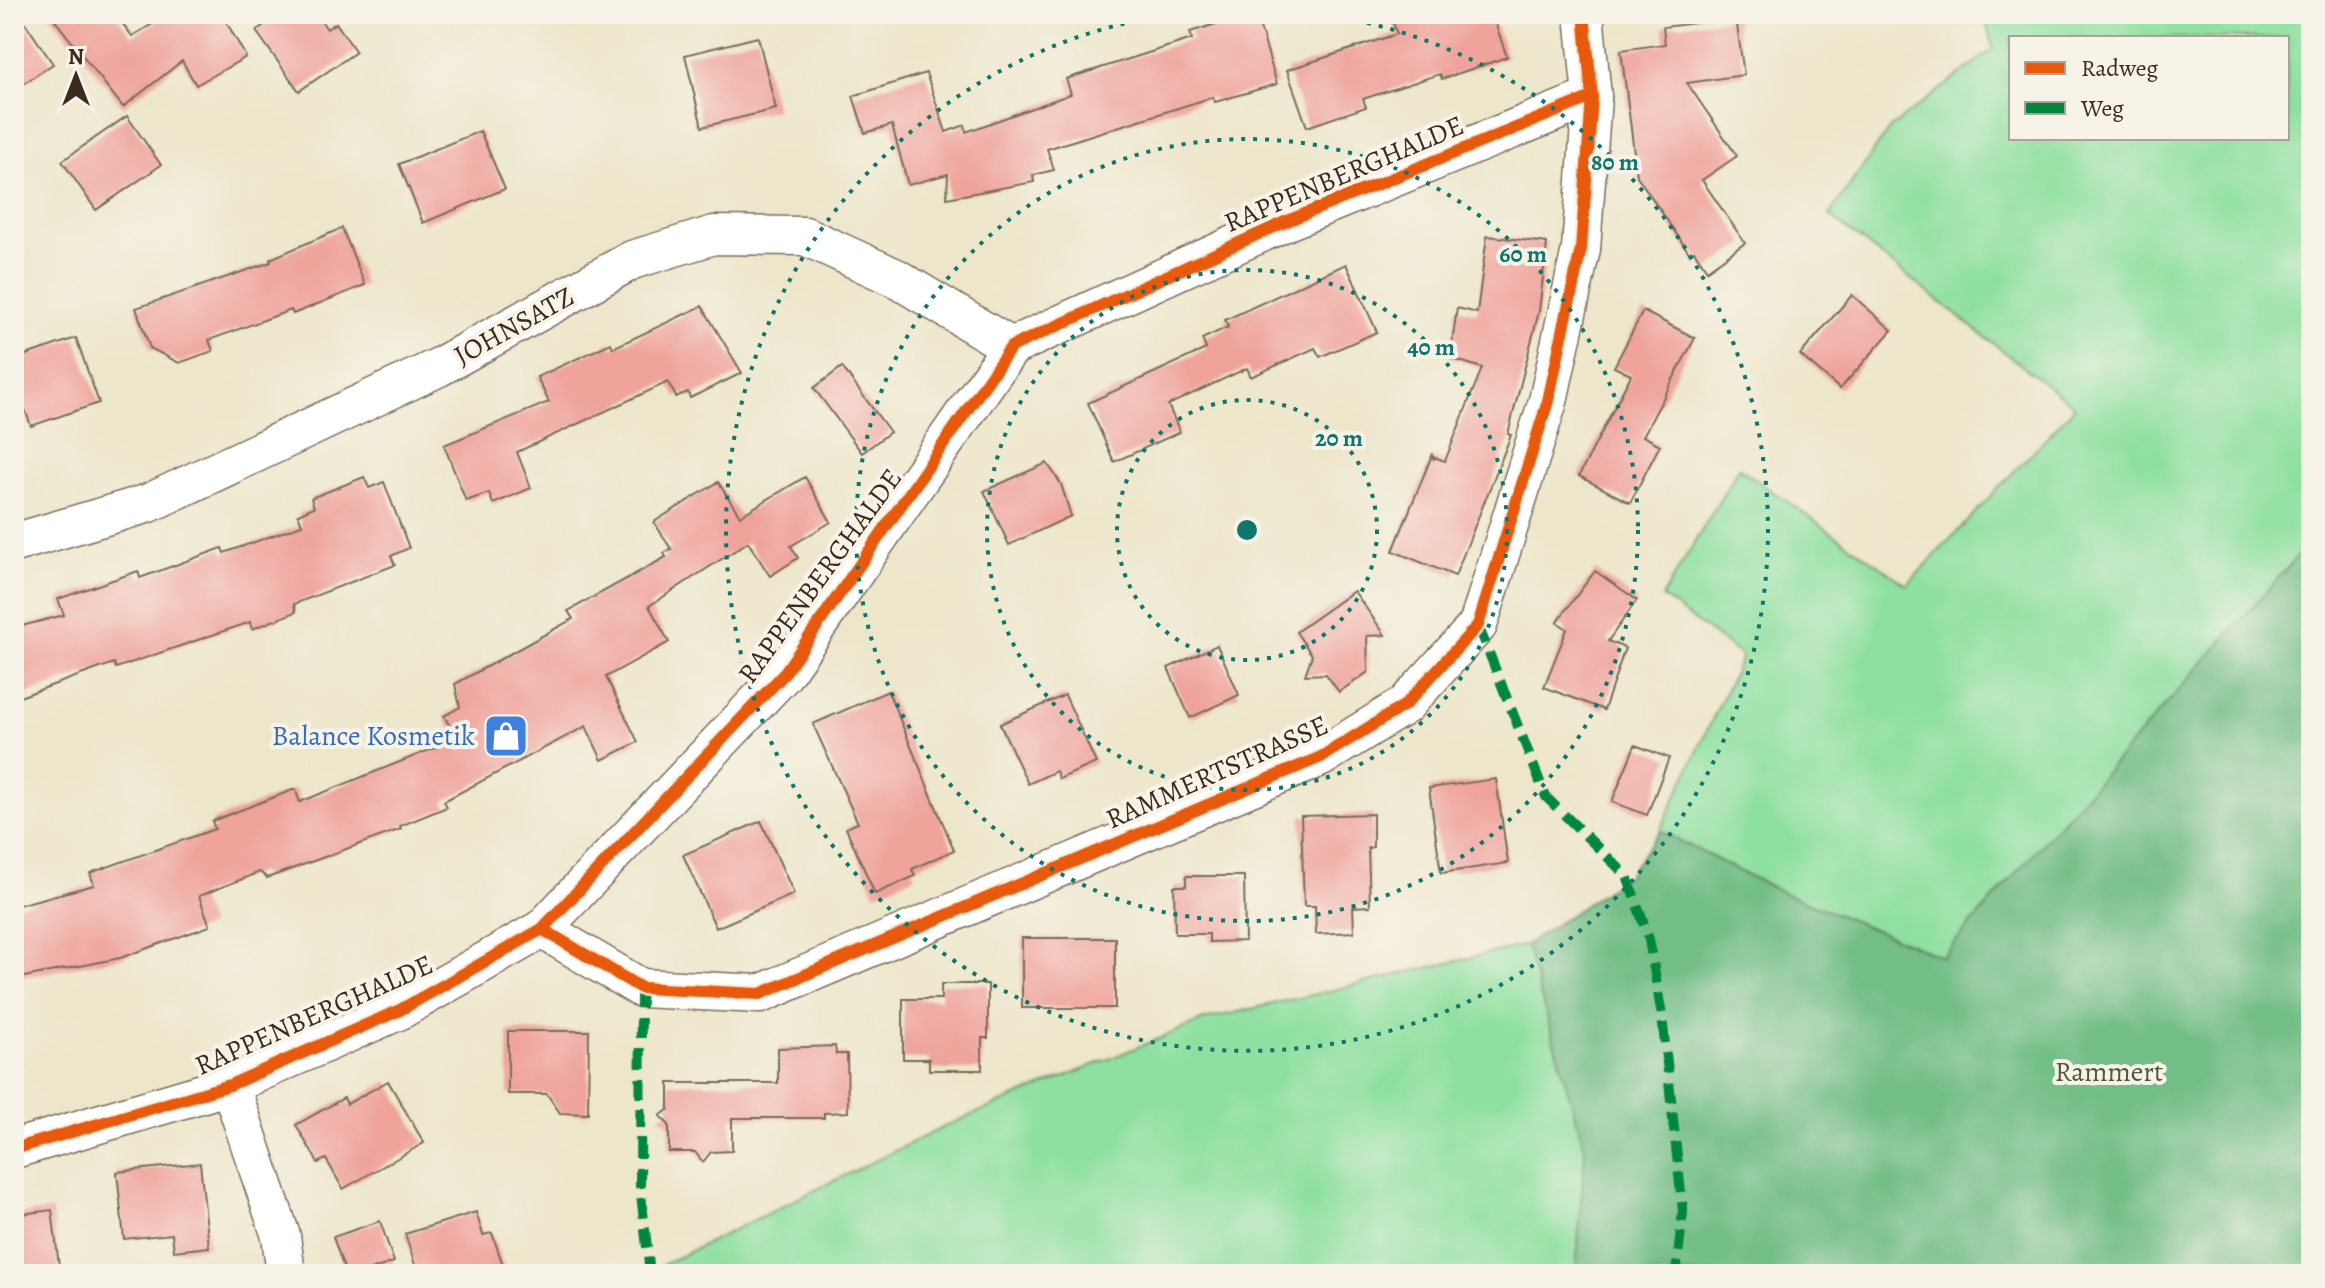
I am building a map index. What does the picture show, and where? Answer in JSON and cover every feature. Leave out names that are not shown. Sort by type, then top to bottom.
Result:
[{"type":"street","name":"RAMMERTSTRASSE","points":[[542,929],[641,988],[760,994],[1321,757],[1405,705],[1478,625],[1548,401],[1581,249],[1592,97],[1584,14]]},
{"type":"street","name":"RAPPENBERGHALDE","points":[[14,1149],[230,1085],[400,1010],[542,929],[783,675],[1011,347],[1287,221],[1592,97]]},
{"type":"street","name":"JOHNSATZ","points":[[14,543],[149,503],[439,367],[632,260],[714,235],[805,236],[896,278],[1011,347]]},
{"type":"street","points":[[230,1085],[281,1236],[286,1274]]},
{"type":"green space","points":[[1984,14],[2311,14],[2311,541],[1942,957],[1777,890],[1660,831],[1742,656],[1662,597],[1739,468],[1907,585],[2075,407],[1829,215],[1890,128],[1993,49]]},
{"type":"green space","name":"Rammert","points":[[2311,541],[2311,1274],[1576,1274],[1585,1149],[1526,945],[1627,876],[1660,831],[1777,890],[1942,957]]},
{"type":"green space","points":[[1526,945],[1585,1149],[1576,1274],[644,1274],[950,1124],[1204,1020]]},
{"type":"building","points":[[14,14],[19,14],[53,64],[14,90]]},
{"type":"building","points":[[50,14],[115,14],[132,36],[170,14],[222,14],[246,57],[196,85],[182,61],[123,107]]},
{"type":"building","points":[[279,14],[316,14],[327,29],[336,23],[356,52],[299,91],[256,31]]},
{"type":"building","points":[[1256,14],[1277,84],[1215,102],[1213,97],[1047,149],[1054,170],[1033,175],[1034,182],[947,198],[948,174],[908,185],[892,125],[865,133],[853,96],[926,73],[946,132],[965,125],[966,132],[1071,94],[1066,79],[1192,39],[1190,32]]},
{"type":"building","points":[[1390,14],[1492,14],[1507,57],[1442,79],[1440,74],[1363,99],[1366,107],[1307,127],[1287,70],[1397,34]]},
{"type":"building","points":[[1736,18],[1744,75],[1687,83],[1737,156],[1702,180],[1745,243],[1707,270],[1694,251],[1690,254],[1637,176],[1621,50],[1665,44],[1663,27]]},
{"type":"building","points":[[758,37],[776,109],[702,127],[685,55]]},
{"type":"building","points":[[127,116],[161,165],[96,210],[62,161]]},
{"type":"building","points":[[480,131],[505,189],[423,223],[399,164]]},
{"type":"building","points":[[342,228],[365,285],[293,314],[291,310],[209,340],[213,351],[179,363],[150,348],[136,308],[271,262],[270,259]]},
{"type":"building","points":[[1487,236],[1547,243],[1539,311],[1508,434],[1511,435],[1455,576],[1393,551],[1432,455],[1434,460],[1434,457],[1445,461],[1482,368],[1450,358],[1457,308],[1477,313]]},
{"type":"building","points":[[1346,264],[1377,332],[1320,357],[1315,348],[1251,377],[1247,368],[1168,405],[1180,432],[1114,462],[1088,403],[1206,349],[1202,339],[1228,327],[1225,320]]},
{"type":"building","points":[[1852,295],[1892,330],[1840,389],[1800,355]]},
{"type":"building","points":[[702,306],[742,373],[690,398],[688,392],[676,397],[668,382],[517,452],[531,488],[493,504],[489,493],[466,501],[444,445],[549,402],[537,377],[611,343],[613,348]]},
{"type":"building","points":[[1643,311],[1695,338],[1643,436],[1660,445],[1630,503],[1579,476],[1631,375],[1614,367]]},
{"type":"building","points":[[76,338],[99,403],[31,426],[14,379],[14,359]]},
{"type":"building","points":[[842,367],[890,432],[862,453],[814,388]]},
{"type":"building","points":[[1047,463],[1061,484],[1071,516],[1009,545],[984,491]]},
{"type":"building","points":[[364,477],[369,488],[384,482],[409,548],[391,556],[395,565],[294,604],[296,612],[252,629],[250,622],[116,668],[114,663],[14,699],[14,628],[64,615],[58,599],[138,571],[140,578],[222,548],[224,553],[302,525],[298,514],[314,507],[311,498]]},
{"type":"building","points":[[805,477],[831,522],[791,546],[798,558],[770,576],[748,542],[649,606],[669,642],[606,677],[638,742],[602,760],[586,726],[444,801],[447,807],[400,826],[401,829],[267,878],[260,872],[199,896],[210,926],[120,958],[14,979],[14,906],[94,885],[90,873],[215,829],[212,821],[295,789],[300,802],[457,739],[444,716],[460,707],[455,684],[573,619],[568,611],[666,557],[664,553],[671,549],[654,522],[718,482],[740,516]]},
{"type":"building","points":[[1595,571],[1637,600],[1608,641],[1625,648],[1604,710],[1544,687],[1567,629],[1557,622]]},
{"type":"building","points":[[1354,591],[1385,635],[1367,636],[1368,672],[1339,692],[1326,674],[1305,675],[1312,655],[1296,632]]},
{"type":"building","points":[[1217,645],[1239,695],[1190,718],[1168,668]]},
{"type":"building","points":[[888,691],[954,850],[912,869],[915,876],[875,894],[846,828],[858,823],[813,724]]},
{"type":"building","points":[[1065,695],[1096,763],[1059,779],[1056,771],[1028,784],[1000,724]]},
{"type":"building","points":[[1635,745],[1669,758],[1647,815],[1612,802]]},
{"type":"building","points":[[1496,779],[1508,863],[1441,873],[1429,788]]},
{"type":"building","points":[[1373,814],[1373,847],[1368,848],[1370,906],[1353,907],[1354,932],[1316,934],[1315,906],[1304,906],[1301,816]]},
{"type":"building","points":[[761,821],[794,894],[716,928],[683,855]]},
{"type":"building","points":[[1186,876],[1244,876],[1245,941],[1209,942],[1209,934],[1175,934],[1174,886],[1186,886]]},
{"type":"building","points":[[1022,938],[1115,938],[1115,1008],[1022,1008]]},
{"type":"building","points":[[941,984],[988,984],[988,1038],[982,1038],[982,1070],[929,1070],[929,1059],[903,1059],[903,999],[941,999]]},
{"type":"building","points":[[508,1031],[589,1031],[588,1114],[560,1113],[547,1094],[508,1094]]},
{"type":"building","points":[[835,1046],[836,1054],[847,1054],[848,1112],[824,1113],[824,1118],[732,1118],[732,1151],[711,1152],[703,1162],[695,1152],[669,1152],[669,1125],[660,1116],[669,1109],[669,1083],[778,1083],[778,1048]]},
{"type":"building","points":[[388,1081],[424,1143],[343,1189],[326,1159],[318,1163],[296,1125],[344,1098],[347,1104]]},
{"type":"building","points":[[200,1163],[209,1247],[174,1251],[172,1234],[124,1239],[117,1172]]},
{"type":"building","points":[[52,1210],[60,1274],[14,1274],[14,1215]]},
{"type":"building","points":[[476,1212],[483,1235],[492,1233],[506,1274],[418,1274],[405,1234]]},
{"type":"building","points":[[380,1221],[394,1262],[359,1274],[346,1274],[333,1237]]},
{"type":"marked path","points":[[1478,625],[1546,797],[1627,876],[1649,939],[1662,1016],[1683,1212],[1676,1274]]},
{"type":"marked path","points":[[641,988],[640,1185],[650,1274]]},
{"type":"cycle path","points":[[542,929],[641,988],[760,994],[1321,757],[1405,705],[1478,625],[1548,401],[1581,249],[1592,97],[1584,14]]},
{"type":"cycle path","points":[[14,1149],[230,1085],[400,1010],[542,929],[783,675],[1011,347],[1287,221],[1592,97]]},
{"type":"place","name":"Balance Kosmetik","points":[[506,736]]}]
